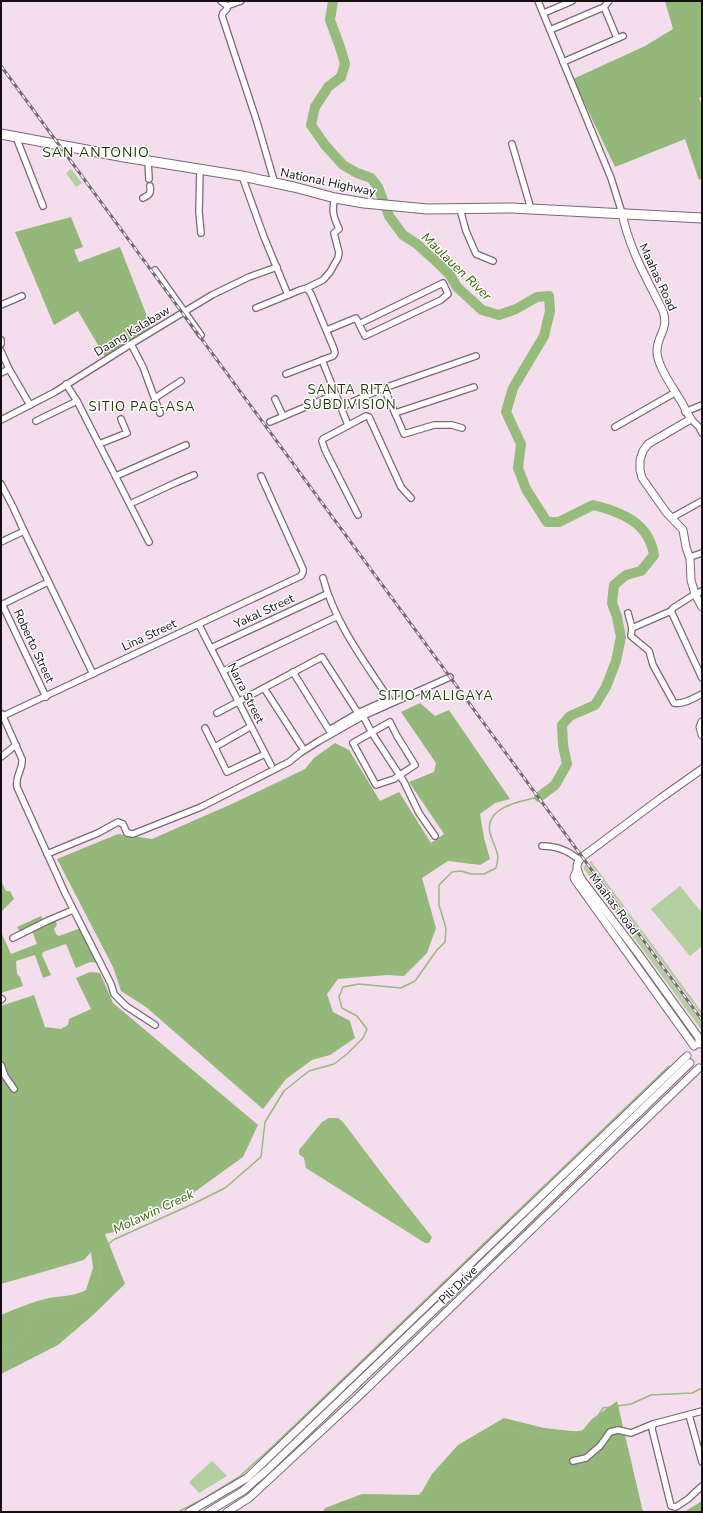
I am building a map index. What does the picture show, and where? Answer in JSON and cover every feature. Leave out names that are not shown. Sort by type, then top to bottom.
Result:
[{"type":"main road","name":"National Highway","points":[[1,134],[148,161],[242,176],[275,184],[294,186],[335,198],[377,205],[460,209],[512,208],[702,218]]},
{"type":"street","points":[[221,1],[227,6]]},
{"type":"street","points":[[241,1],[227,6],[227,9],[222,16],[257,122],[275,184]]},
{"type":"street","points":[[538,1],[611,178],[622,213]]},
{"type":"street","points":[[544,13],[572,1]]},
{"type":"street","points":[[550,30],[604,7],[609,1]]},
{"type":"street","points":[[563,62],[620,37],[604,7]]},
{"type":"street","points":[[16,137],[43,206]]},
{"type":"street","points":[[512,144],[531,209]]},
{"type":"street","points":[[148,161],[149,179]]},
{"type":"street","points":[[200,170],[199,212],[201,233]]},
{"type":"street","points":[[242,176],[264,238],[288,295]]},
{"type":"street","points":[[143,198],[148,196],[150,193],[150,186]]},
{"type":"street","points":[[256,308],[307,288],[323,280],[330,272],[338,258],[339,253],[334,233],[339,229],[333,215],[335,198]]},
{"type":"street","points":[[460,209],[466,231],[476,254],[492,261]]},
{"type":"street","name":"Maahas Road","points":[[622,213],[625,228],[634,252],[663,311],[666,324],[658,346],[658,357],[680,399],[685,412],[691,419]]},
{"type":"street","name":"Daang Kalabaw","points":[[1,420],[66,384],[212,295],[249,277],[277,267]]},
{"type":"street","points":[[155,270],[201,335]]},
{"type":"street","points":[[327,330],[356,318],[365,336],[441,300],[448,294],[443,283],[360,324]]},
{"type":"street","points":[[286,374],[333,356],[335,353],[327,330],[307,288]]},
{"type":"street","points":[[1,305],[22,296]]},
{"type":"street","points":[[130,344],[143,367],[160,413]]},
{"type":"street","points":[[1,351],[9,369],[30,405]]},
{"type":"street","points":[[341,407],[384,388],[476,356]]},
{"type":"street","points":[[322,360],[348,425]]},
{"type":"street","points":[[1,373],[9,369]]},
{"type":"street","points":[[155,398],[181,381]]},
{"type":"street","points":[[66,384],[77,401],[149,542]]},
{"type":"street","points":[[395,413],[474,387]]},
{"type":"street","points":[[384,388],[404,434],[434,425],[452,425],[462,428]]},
{"type":"street","points":[[615,427],[676,392]]},
{"type":"street","points":[[270,422],[336,394]]},
{"type":"street","points":[[275,399],[282,416]]},
{"type":"street","points":[[36,421],[77,401]]},
{"type":"street","points":[[685,412],[702,405]]},
{"type":"street","points":[[358,515],[325,450],[322,441],[366,416],[369,416],[401,487],[411,498]]},
{"type":"street","points":[[99,444],[127,433],[121,419]]},
{"type":"street","points":[[702,433],[699,427],[691,419],[648,444],[643,451],[640,460],[642,478],[666,512],[673,517],[683,530],[686,547],[690,557],[691,580],[694,594],[702,607]]},
{"type":"street","points":[[116,476],[186,445]]},
{"type":"street","points":[[130,504],[194,475]]},
{"type":"street","name":"Lina Street","points":[[2,714],[46,697],[301,576],[303,569],[261,476]]},
{"type":"street","points":[[1,484],[14,507],[48,582],[93,674]]},
{"type":"street","points":[[673,517],[702,501]]},
{"type":"street","points":[[1,542],[24,531]]},
{"type":"street","points":[[690,557],[702,553]]},
{"type":"street","points":[[293,672],[329,730],[389,699],[336,617],[327,594],[323,578]]},
{"type":"street","points":[[2,604],[48,582]]},
{"type":"street","points":[[632,628],[671,611],[673,608],[694,594],[702,592]]},
{"type":"street","name":"Yakal Street","points":[[211,648],[327,594]]},
{"type":"street","name":"Roberto Street","points":[[2,604],[46,697]]},
{"type":"street","points":[[671,611],[702,678]]},
{"type":"street","points":[[628,613],[632,628],[631,636],[649,651],[653,665],[674,704],[687,701],[702,694]]},
{"type":"street","points":[[223,671],[336,617]]},
{"type":"street","name":"Narra Street","points":[[199,625],[271,766]]},
{"type":"street","points":[[218,713],[322,657],[361,714],[404,782],[419,813],[435,836]]},
{"type":"street","points":[[47,854],[98,833],[118,822],[123,824],[127,833],[133,834],[201,807],[289,762],[300,753],[361,714],[450,677]]},
{"type":"street","points":[[264,688],[302,747]]},
{"type":"street","points":[[2,714],[22,759],[22,765],[16,779],[17,787],[73,910],[111,984],[114,994],[126,1006],[155,1025]]},
{"type":"street","points":[[390,722],[415,765],[399,776],[376,785],[353,743],[372,733],[390,722]]},
{"type":"street","points":[[702,722],[700,727],[702,735]]},
{"type":"street","points":[[215,746],[250,727]]},
{"type":"street","points":[[204,728],[215,746],[227,772],[265,754]]},
{"type":"street","points":[[1,757],[16,745]]},
{"type":"street","points":[[542,846],[555,846],[567,851],[579,860],[702,769]]},
{"type":"street","name":"Maahas Road","points":[[579,860],[576,865],[582,880],[637,952],[699,1038],[699,1045]]},
{"type":"street","points":[[13,938],[73,910]]},
{"type":"street","points":[[208,1512],[243,1491],[266,1471],[472,1274],[688,1060],[689,1050],[699,1045]]},
{"type":"street","points":[[688,1060],[694,1066],[700,1068]]},
{"type":"street","points":[[189,1512],[247,1478],[688,1060]]},
{"type":"street","points":[[1,1065],[5,1076],[14,1089]]},
{"type":"street","name":"Pili Drive","points":[[228,1512],[249,1498],[352,1403],[700,1068]]},
{"type":"street","points":[[573,1461],[586,1458],[600,1446],[610,1432],[618,1430],[631,1433],[653,1424],[702,1411]]},
{"type":"street","points":[[689,1415],[702,1462]]},
{"type":"street","points":[[653,1424],[653,1436],[671,1506],[676,1507],[688,1499],[702,1486]]},
{"type":"shaded area","points":[[665,1],[702,1],[702,96],[699,98],[702,105],[702,178],[699,180],[685,139],[615,167],[573,79],[645,46],[673,29]]},
{"type":"shaded area","points":[[71,169],[82,183],[76,187],[66,173]]},
{"type":"shaded area","points":[[71,217],[83,247],[74,250],[79,262],[120,247],[152,329],[105,357],[78,311],[54,325],[15,232]]},
{"type":"shaded area","points":[[420,703],[435,716],[449,710],[510,799],[495,803],[480,814],[484,838],[490,859],[480,865],[448,861],[422,878],[436,928],[427,953],[404,976],[387,975],[338,979],[327,994],[333,1012],[350,1021],[355,1038],[330,1055],[312,1060],[286,1079],[263,1109],[146,1007],[121,991],[113,967],[57,859],[118,834],[152,839],[234,803],[305,769],[314,758],[335,743],[349,750],[380,801],[399,792],[431,843],[444,834],[409,782],[434,772],[436,763],[401,712]]},
{"type":"shaded area","points":[[591,861],[702,1012],[702,1016],[589,862]]},
{"type":"shaded area","points":[[586,865],[702,1023],[702,1031],[584,869],[584,866]]},
{"type":"shaded area","points":[[2,883],[6,891],[10,891],[14,899],[1,912],[1,884]]},
{"type":"shaded area","points":[[680,886],[702,913],[702,946],[690,956],[651,909]]},
{"type":"shaded area","points":[[41,916],[44,922],[54,918],[57,925],[54,929],[56,934],[59,936],[81,928],[99,963],[90,962],[76,968],[66,944],[43,952],[42,955],[51,975],[43,978],[35,955],[16,961],[17,974],[20,977],[23,986],[1,993],[1,932],[11,954],[37,944],[32,930],[21,933],[17,927]]},
{"type":"shaded area","points":[[90,972],[100,973],[113,1003],[258,1125],[243,1157],[193,1193],[114,1232],[105,1234],[125,1284],[93,1315],[58,1345],[1,1374],[1,1315],[37,1301],[72,1295],[86,1290],[93,1268],[91,1252],[84,1260],[1,1284],[1,1006],[34,995],[45,1027],[61,1029],[68,1025],[69,1019],[91,1009],[76,978]]},
{"type":"shaded area","points":[[329,1118],[338,1118],[343,1122],[432,1237],[429,1243],[425,1243],[306,1168],[304,1158],[299,1154],[299,1150],[322,1122]]},
{"type":"shaded area","points":[[617,1401],[643,1512],[323,1512],[325,1508],[362,1494],[420,1495],[432,1474],[458,1445],[504,1418],[544,1428],[581,1432],[592,1419]]},
{"type":"shaded area","points":[[212,1461],[227,1476],[199,1493],[189,1482]]},
{"type":"shaded area","points":[[702,1501],[702,1512],[684,1512]]},
{"type":"waterway","name":"Maulauen River","points":[[333,1],[330,20],[345,64],[341,77],[328,87],[315,107],[311,125],[325,145],[343,165],[357,173],[371,178],[378,187],[389,216],[403,235],[417,244],[438,263],[450,275],[457,287],[482,310],[499,315],[516,309],[537,297],[549,296],[550,311],[544,336],[513,388],[506,412],[521,444],[518,468],[526,489],[547,522],[559,522],[593,505],[624,515],[640,527],[651,544],[654,555],[641,571],[626,575],[614,585],[612,603],[617,617],[621,637],[616,661],[606,687],[595,705],[570,716],[562,725],[563,745],[567,764],[555,785],[539,797]]},
{"type":"waterway","name":"Maulauen River","points":[[1,1350],[6,1351],[22,1339],[25,1332],[26,1320],[35,1312],[52,1304],[68,1304],[92,1298],[99,1283],[100,1256],[113,1240],[225,1188],[261,1157],[265,1122],[284,1091],[309,1071],[334,1064],[347,1054],[363,1038],[367,1029],[357,1016],[342,1008],[339,997],[343,987],[359,984],[401,988],[415,981],[437,950],[445,942],[446,928],[439,905],[439,885],[452,872],[461,871],[471,874],[484,874],[496,868],[498,858],[490,833],[490,824],[493,817],[498,811],[514,803],[539,797]]},
{"type":"waterway","points":[[178,1512],[205,1498],[239,1477],[271,1448],[669,1066]]},
{"type":"waterway","points":[[334,1512],[394,1499],[407,1500],[417,1497],[435,1481],[440,1471],[449,1461],[478,1434],[494,1429],[564,1434],[595,1429],[599,1414],[603,1408],[631,1404],[651,1395],[692,1393],[702,1388]]},
{"type":"waterway","points":[[695,1512],[702,1507]]},
{"type":"railway","points":[[1,66],[702,1020]]},
{"type":"district","name":"SAN ANTONIO","points":[[96,152]]},
{"type":"district","name":"SANTA RITA SUBDIVISION","points":[[350,396]]},
{"type":"district","name":"SITIO PAG-ASA","points":[[142,406]]},
{"type":"district","name":"SITIO MALIGAYA","points":[[436,695]]},
{"type":"water label","name":"Molawin Creek","points":[[153,1211]]}]
